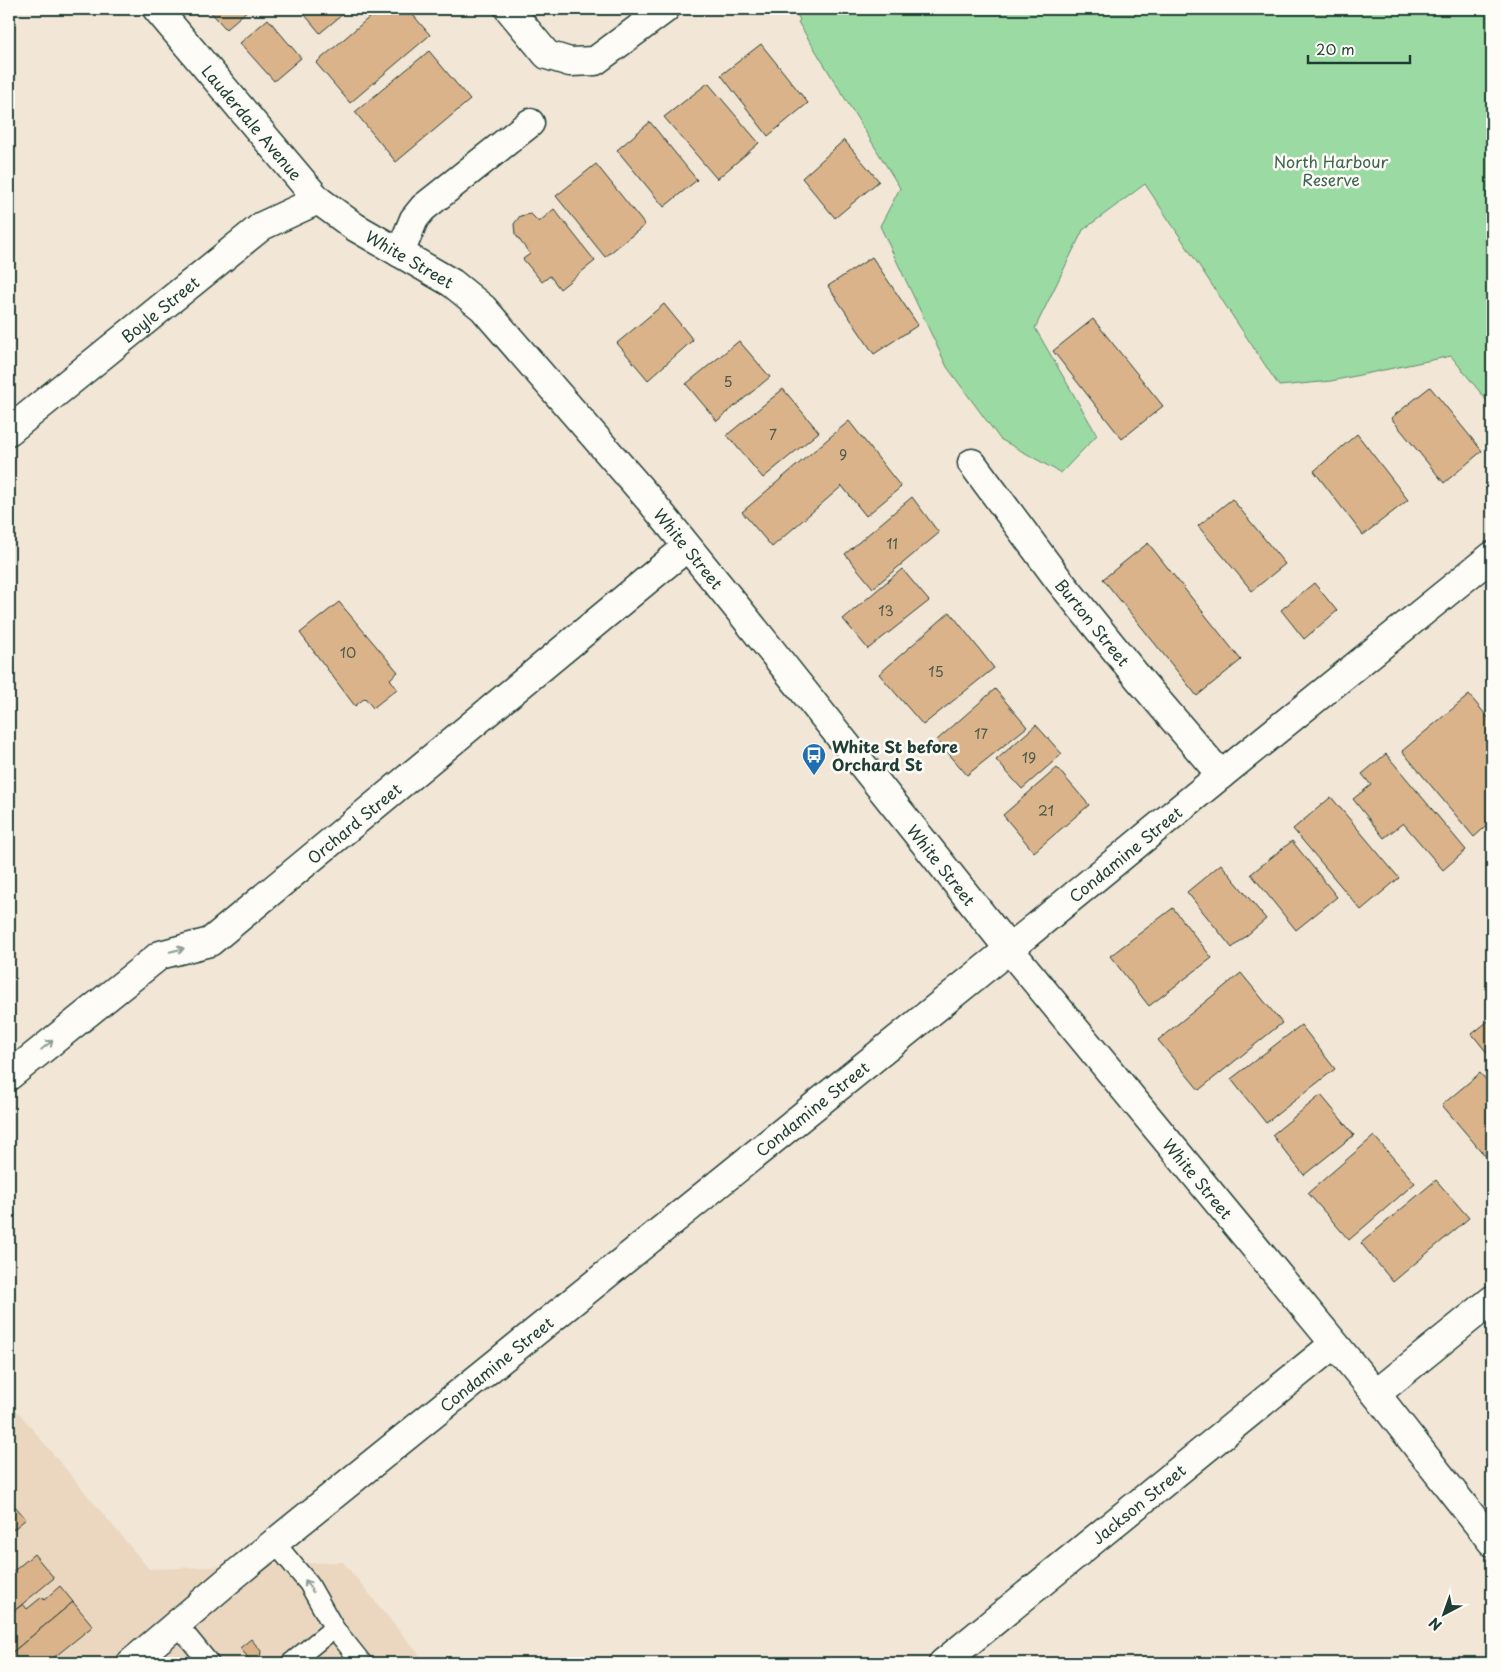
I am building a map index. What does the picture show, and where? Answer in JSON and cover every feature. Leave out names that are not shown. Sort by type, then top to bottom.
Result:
[{"type":"street","name":"Lauderdale Avenue","points":[[157,9],[318,200],[355,227]]},
{"type":"street","points":[[509,9],[546,55],[570,62],[595,62],[665,9]]},
{"type":"street","points":[[400,254],[414,219],[423,208],[530,123]]},
{"type":"street","name":"Boyle Street","points":[[9,431],[262,226],[318,200]]},
{"type":"street","name":"White Street","points":[[355,227],[452,283],[483,308],[648,498],[1009,949],[1376,1394],[1492,1542]]},
{"type":"street","name":"Burton Street","points":[[972,463],[1058,579],[1139,679],[1221,775]]},
{"type":"street","name":"Orchard Street","points":[[9,1076],[160,955],[210,942],[688,547]]},
{"type":"street","name":"Condamine Street","points":[[131,1663],[275,1543],[1492,556]]},
{"type":"street","points":[[1376,1394],[1492,1300]]},
{"type":"street","name":"Jackson Street","points":[[943,1663],[1334,1344]]},
{"type":"lane","points":[[275,1543],[309,1584],[334,1628],[362,1663]]},
{"type":"lane","points":[[178,1625],[209,1663]]},
{"type":"lane","points":[[291,1663],[334,1628]]},
{"type":"shaded area","points":[[9,1401],[149,1569],[343,1562],[426,1663],[9,1663]]},
{"type":"green space","name":"North Harbour Reserve","points":[[794,9],[1492,9],[1492,407],[1451,356],[1331,381],[1279,386],[1145,184],[1083,230],[1035,328],[1097,435],[1061,473],[1000,439],[947,367],[880,226],[900,188],[798,22],[800,20]]},
{"type":"building","points":[[208,9],[249,9],[226,29]]},
{"type":"building","points":[[300,9],[349,9],[320,33]]},
{"type":"building","points":[[379,9],[408,9],[430,35],[350,103],[316,63]]},
{"type":"building","points":[[268,19],[301,58],[274,81],[240,43]]},
{"type":"building","points":[[761,44],[808,103],[768,136],[721,75]]},
{"type":"building","points":[[429,51],[470,100],[396,162],[355,112]]},
{"type":"building","points":[[708,83],[759,143],[717,179],[664,117]]},
{"type":"building","points":[[650,122],[697,180],[664,207],[617,150]]},
{"type":"building","points":[[844,140],[879,181],[835,218],[802,178]]},
{"type":"building","points":[[596,164],[645,225],[605,257],[556,196]]},
{"type":"building","points":[[554,209],[595,261],[560,289],[550,276],[542,282],[523,259],[530,254],[515,234],[514,224],[520,216],[531,214],[539,222]]},
{"type":"building","points":[[872,257],[918,325],[874,354],[828,286]]},
{"type":"building","points":[[664,304],[693,340],[648,380],[617,343]]},
{"type":"building","points":[[1093,319],[1163,406],[1122,439],[1053,351]]},
{"type":"building","points":[[739,341],[770,377],[717,421],[686,384]]},
{"type":"building","points":[[1430,387],[1482,451],[1444,483],[1391,418]]},
{"type":"building","points":[[783,389],[819,432],[763,478],[727,435]]},
{"type":"building","points":[[849,421],[901,487],[866,516],[842,486],[772,547],[742,512]]},
{"type":"building","points":[[1357,434],[1408,500],[1363,535],[1314,471]]},
{"type":"building","points":[[912,497],[939,533],[873,588],[845,554]]},
{"type":"building","points":[[1232,499],[1285,564],[1252,591],[1198,526]]},
{"type":"building","points":[[1148,543],[1241,660],[1197,696],[1103,579]]},
{"type":"building","points":[[902,569],[929,601],[868,649],[843,619]]},
{"type":"building","points":[[1314,583],[1337,611],[1304,639],[1281,610]]},
{"type":"building","points":[[339,602],[398,672],[390,679],[397,689],[373,708],[365,698],[355,706],[300,633]]},
{"type":"building","points":[[950,612],[994,668],[923,725],[879,674]]},
{"type":"building","points":[[995,689],[1027,727],[967,775],[937,740]]},
{"type":"building","points":[[1469,695],[1492,722],[1492,821],[1474,837],[1402,751]]},
{"type":"building","points":[[1036,725],[1062,754],[1022,789],[996,760]]},
{"type":"building","points":[[1386,754],[1466,850],[1443,870],[1403,823],[1384,838],[1353,799],[1371,785],[1362,774]]},
{"type":"building","points":[[1057,768],[1089,805],[1034,852],[1003,815]]},
{"type":"building","points":[[1331,797],[1399,878],[1361,910],[1293,829]]},
{"type":"building","points":[[1292,841],[1337,897],[1296,930],[1251,874]]},
{"type":"building","points":[[1221,864],[1266,919],[1232,948],[1187,892]]},
{"type":"building","points":[[1173,908],[1212,958],[1149,1006],[1110,956]]},
{"type":"building","points":[[1241,973],[1282,1023],[1199,1090],[1158,1040]]},
{"type":"building","points":[[1492,1018],[1492,1059],[1472,1034]]},
{"type":"building","points":[[1301,1025],[1335,1069],[1266,1123],[1231,1079]]},
{"type":"building","points":[[1480,1073],[1492,1087],[1492,1164],[1442,1105]]},
{"type":"building","points":[[1321,1095],[1354,1135],[1304,1175],[1272,1135]]},
{"type":"building","points":[[1374,1136],[1415,1183],[1349,1240],[1308,1193]]},
{"type":"building","points":[[1436,1180],[1469,1218],[1393,1282],[1361,1243]]},
{"type":"building","points":[[9,1499],[26,1519],[9,1533]]},
{"type":"building","points":[[34,1554],[54,1578],[9,1615],[9,1575]]},
{"type":"building","points":[[60,1586],[73,1602],[9,1655],[9,1615],[23,1604],[27,1609],[42,1597],[44,1600]]},
{"type":"building","points":[[73,1602],[93,1626],[47,1663],[9,1663],[9,1655]]},
{"type":"building","points":[[251,1639],[261,1651],[260,1658],[257,1661],[251,1661],[240,1648]]},
{"type":"place","name":"White St before Orchard St","points":[[814,776]]}]
